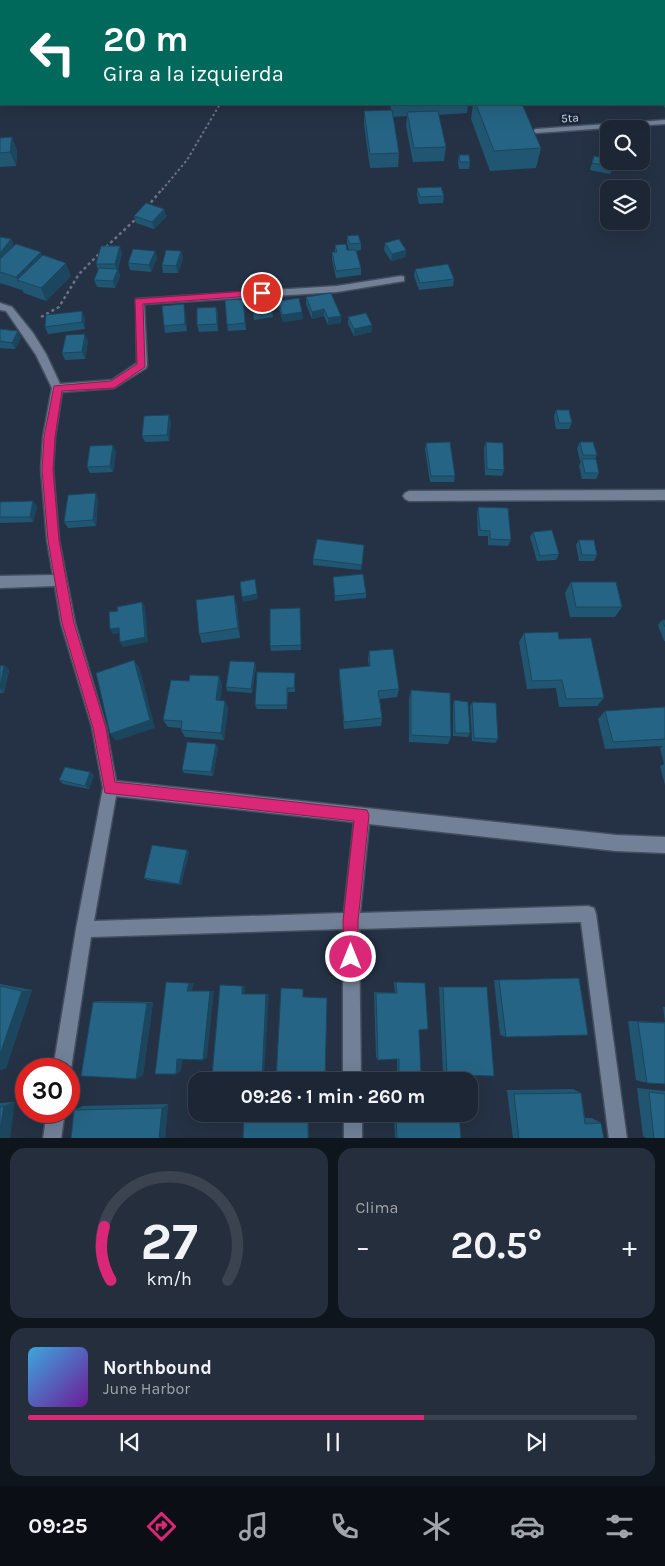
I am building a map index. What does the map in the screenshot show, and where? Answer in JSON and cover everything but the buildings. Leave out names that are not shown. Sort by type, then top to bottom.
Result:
[{"type":"street","name":"5ta","points":[[536,131],[665,122]]},
{"type":"street","points":[[57,388],[114,384],[142,365],[139,301],[337,289],[401,278]]},
{"type":"street","points":[[0,306],[9,309],[42,354],[57,388],[47,470],[53,540],[68,623],[99,728],[110,788],[84,928],[64,1058]]},
{"type":"street","points":[[409,496],[665,495]]},
{"type":"street","points":[[0,582],[60,580]]},
{"type":"street","points":[[110,788],[616,843],[665,845]]},
{"type":"street","points":[[352,1072],[351,921],[362,815]]},
{"type":"street","points":[[84,928],[588,914],[618,1138]]},
{"type":"street","points":[[352,1122],[353,1138]]},
{"type":"street","points":[[52,1138],[54,1123]]},
{"type":"path","points":[[145,209],[187,160],[219,105]]},
{"type":"path","points":[[23,327],[59,306],[78,274],[138,216]]},
{"type":"route","points":[[262,293],[139,301],[142,365],[114,384],[57,388],[47,470],[53,540],[68,623],[99,728],[110,788],[362,815],[351,921],[351,957]]}]
